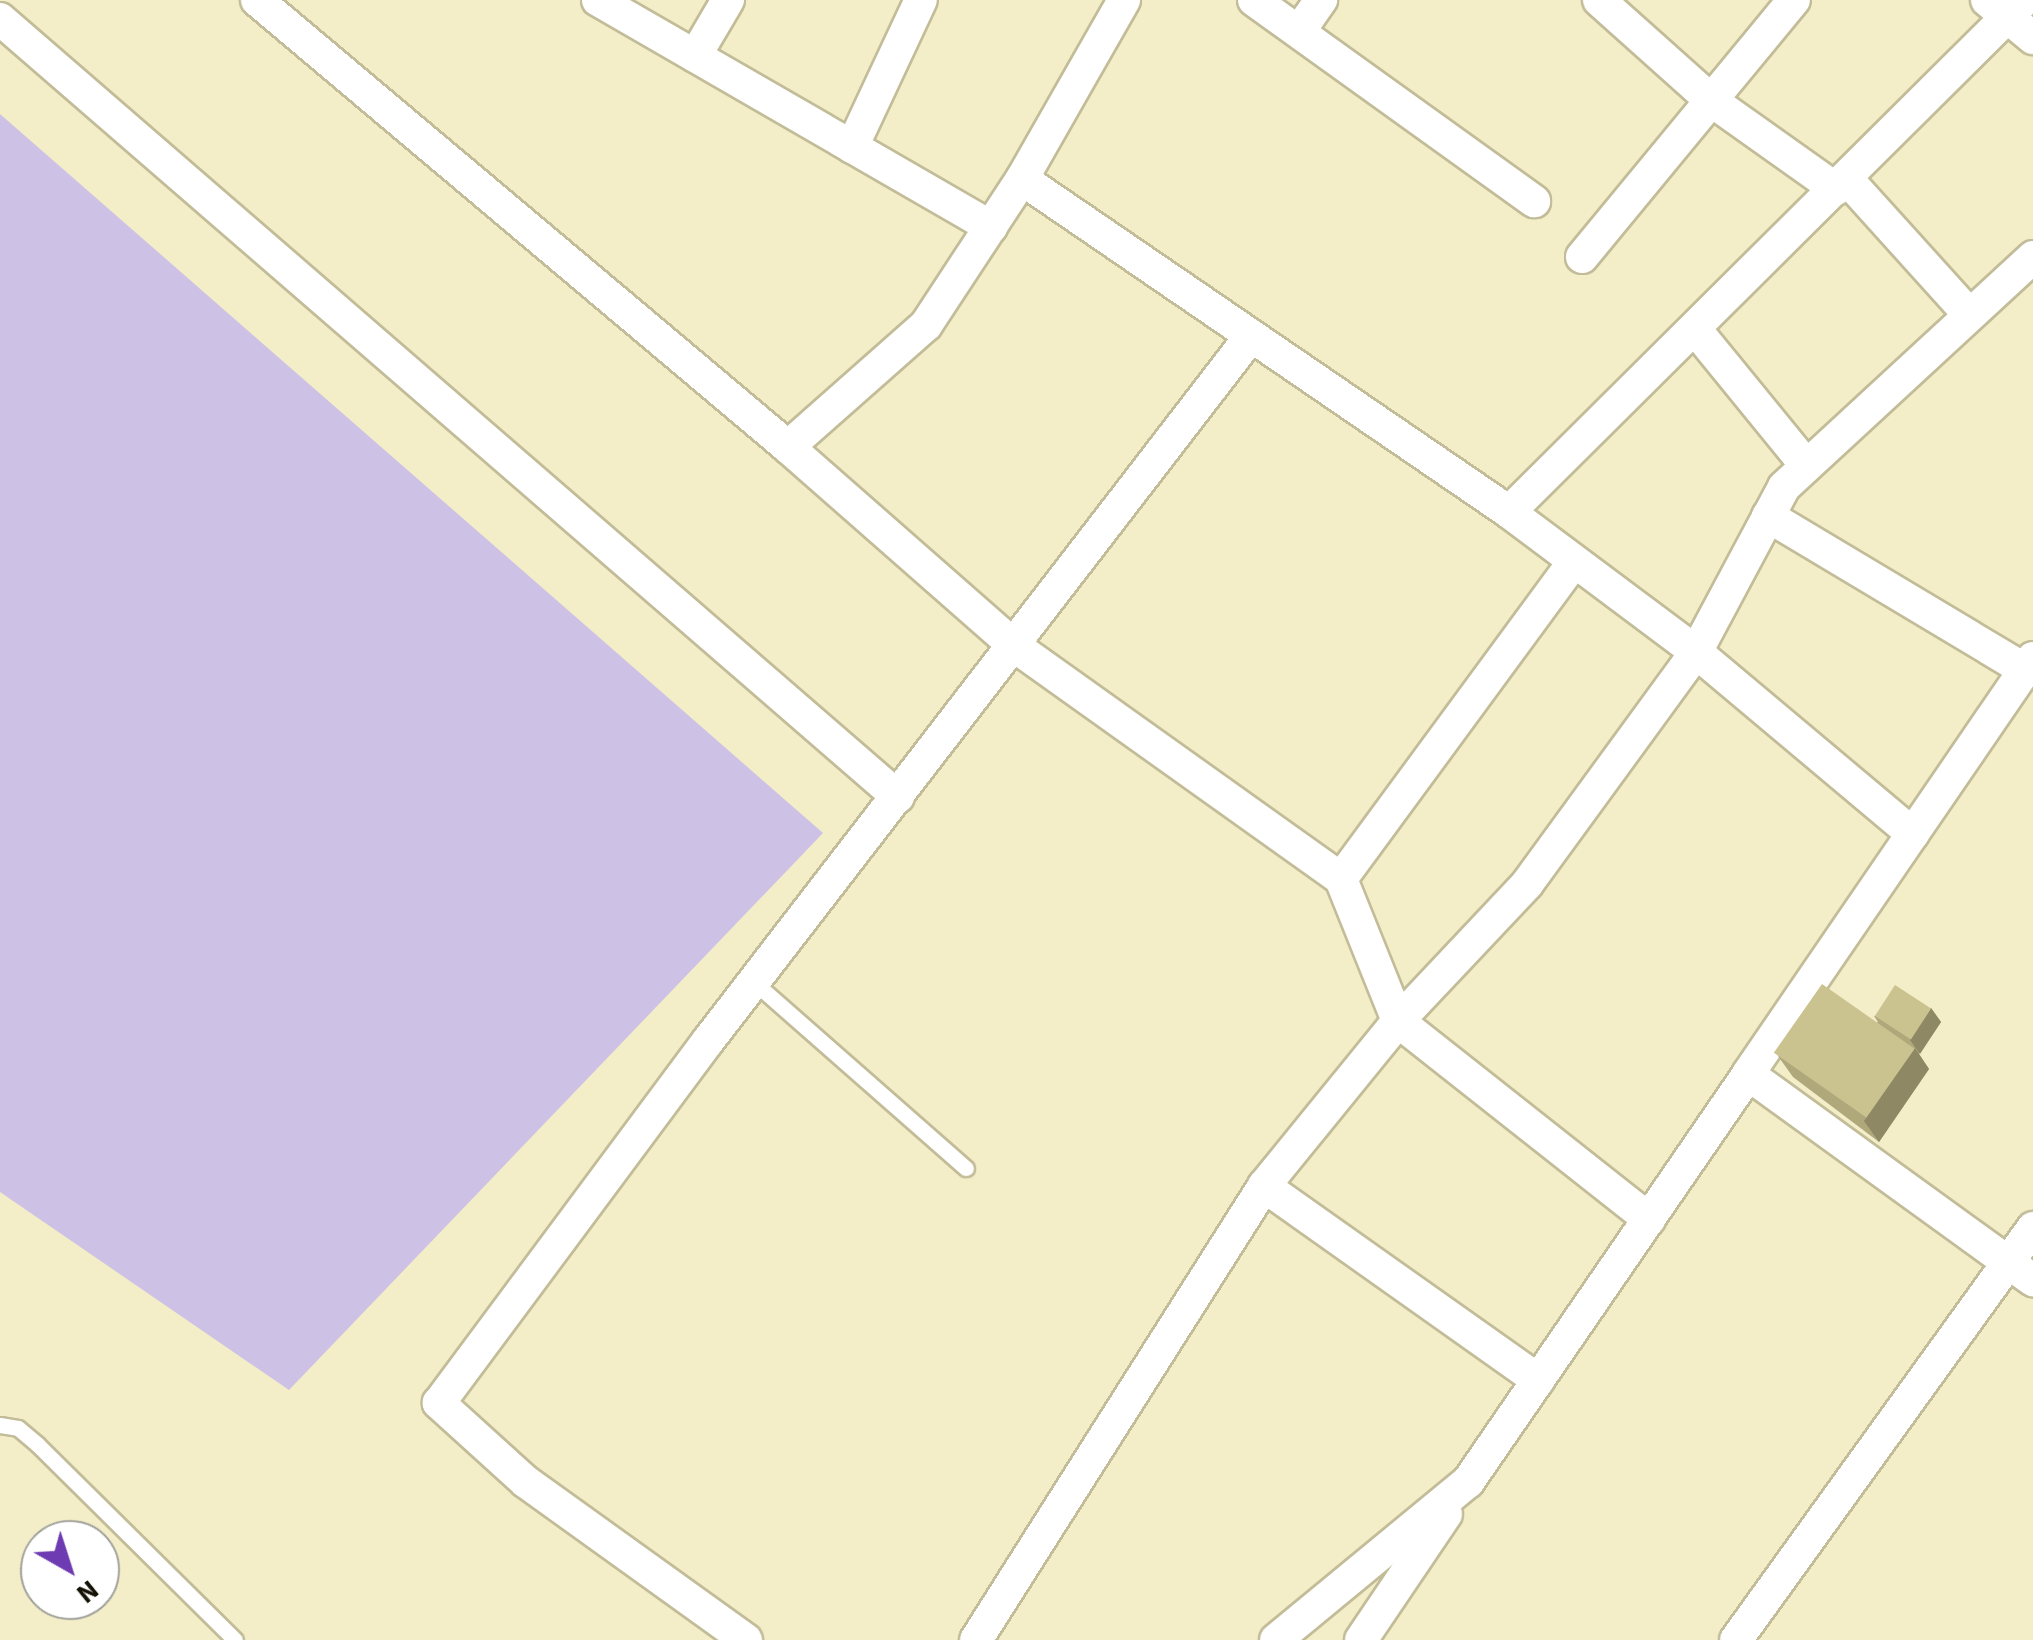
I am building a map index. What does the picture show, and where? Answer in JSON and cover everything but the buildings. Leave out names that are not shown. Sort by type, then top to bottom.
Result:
[{"type":"street","points":[[257,0],[788,447],[1016,648],[1342,879],[1398,1021],[1649,1219]]},
{"type":"street","points":[[598,0],[990,227]]},
{"type":"street","points":[[695,56],[728,0]]},
{"type":"street","points":[[852,148],[921,0]]},
{"type":"street","points":[[788,447],[926,325],[1022,179],[1124,0]]},
{"type":"street","points":[[1254,0],[1534,201]]},
{"type":"street","points":[[1300,30],[1321,0]]},
{"type":"street","points":[[1599,0],[1712,101],[1841,184],[1969,314]]},
{"type":"street","points":[[1582,257],[1794,0]]},
{"type":"street","points":[[1509,512],[2013,14]]},
{"type":"street","points":[[0,20],[898,798]]},
{"type":"street","points":[[1022,179],[1509,512],[1696,652],[1913,834]]},
{"type":"street","points":[[976,1640],[1264,1186],[1398,1021],[1527,884],[1696,652],[1784,486],[2033,257]]},
{"type":"street","points":[[1695,328],[1806,465]]},
{"type":"street","points":[[746,1640],[526,1482],[439,1403],[754,982],[1016,648],[1250,336]]},
{"type":"street","points":[[1361,1640],[2029,664],[1768,516]]},
{"type":"street","points":[[1342,879],[1574,564]]},
{"type":"street","points":[[1748,1074],[2022,1272]]},
{"type":"street","points":[[1264,1186],[1538,1380]]},
{"type":"street","points":[[1736,1640],[2022,1272],[2033,1228]]},
{"type":"street","points":[[1276,1640],[1468,1482]]},
{"type":"lane","points":[[754,982],[966,1168]]},
{"type":"lane","points":[[0,1424],[18,1428],[38,1445],[235,1640]]},
{"type":"shaded area","points":[[0,114],[823,833],[289,1390],[0,1192]]}]
